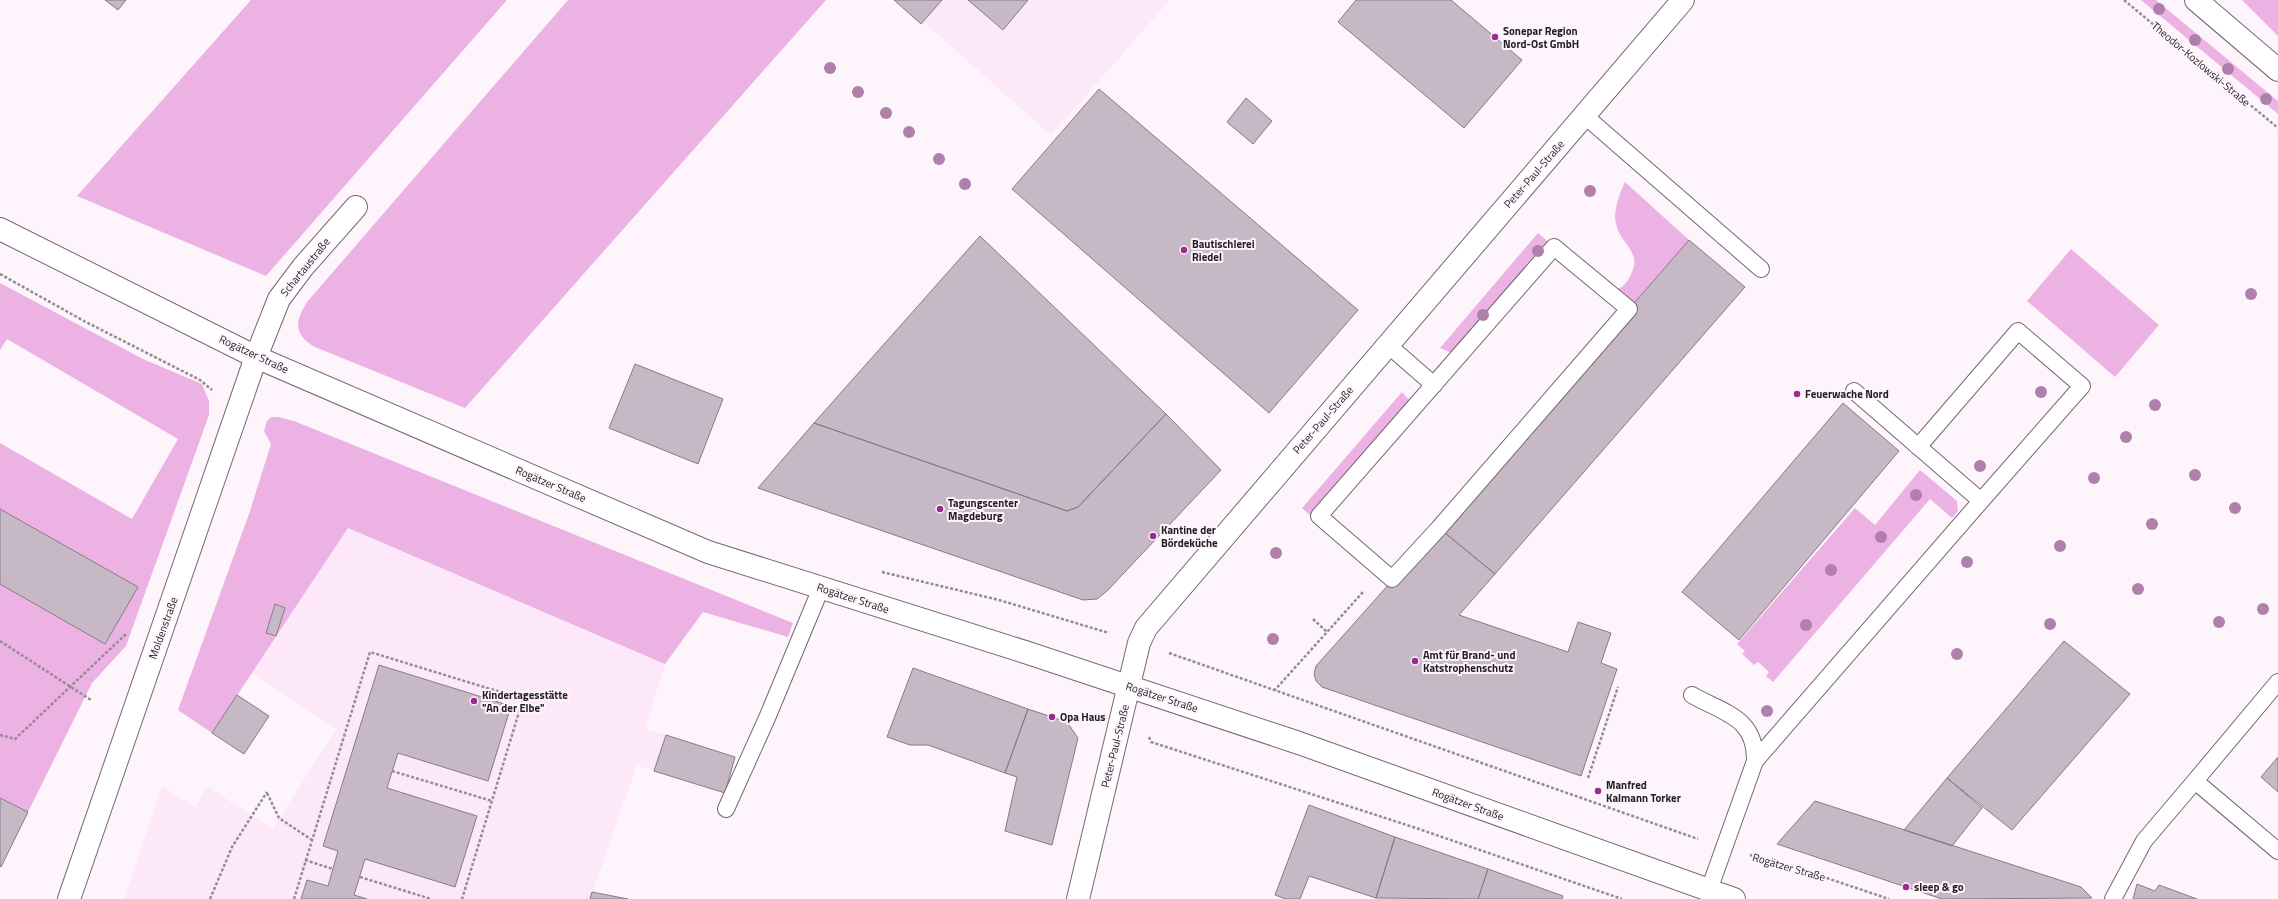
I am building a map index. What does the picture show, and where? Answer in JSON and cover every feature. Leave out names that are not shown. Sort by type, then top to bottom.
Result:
[{"type":"street","name":"Peter-Paul-Straße","points":[[1078,899],[1141,637],[1153,618],[1683,0]]},
{"type":"street","points":[[2196,0],[2278,70]]},
{"type":"street","name":"Schartaustraße","points":[[256,357],[279,299],[303,267],[356,207]]},
{"type":"street","name":"Rogätzer Straße","points":[[0,229],[256,357],[708,552],[1130,686],[1306,746],[1734,899]]},
{"type":"street","name":"Moldenstraße","points":[[69,899],[256,357]]},
{"type":"lane","points":[[1584,116],[1761,269]]},
{"type":"lane","points":[[1554,247],[1629,309],[1439,528],[1392,579],[1320,516],[1434,385],[1554,247]]},
{"type":"lane","points":[[1709,890],[1755,761],[2082,386],[2018,331],[1918,447]]},
{"type":"lane","points":[[1388,345],[1434,385]]},
{"type":"lane","points":[[1854,391],[1981,502]]},
{"type":"lane","points":[[726,809],[767,718],[821,588]]},
{"type":"lane","points":[[2113,899],[2144,841],[2278,682]]},
{"type":"lane","points":[[1692,695],[1725,711],[1740,722],[1752,738],[1755,761]]},
{"type":"lane","points":[[2195,781],[2278,852]]},
{"type":"path","name":"Theodor-Kozlowski-Straße","points":[[2124,0],[2278,128]]},
{"type":"path","points":[[0,274],[84,321],[200,380],[215,392]]},
{"type":"path","points":[[1274,691],[1366,587]]},
{"type":"path","points":[[1313,619],[1327,632]]},
{"type":"path","points":[[0,641],[92,700]]},
{"type":"path","points":[[294,899],[370,652],[523,699],[462,899]]},
{"type":"path","name":"Rogätzer Straße","points":[[1191,660],[1274,691],[1723,848],[1797,868],[1889,899]]},
{"type":"path","points":[[0,735],[15,739],[70,686]]},
{"type":"path","points":[[1588,778],[1618,687]]},
{"type":"path","points":[[1151,742],[1416,828],[1622,899]]},
{"type":"path","points":[[392,771],[492,801]]},
{"type":"path","points":[[210,899],[232,847],[266,792],[279,818],[312,840]]},
{"type":"path","points":[[305,860],[333,869]]},
{"type":"path","points":[[360,877],[431,899]]},
{"type":"shaded area","points":[[251,0],[507,0],[266,276],[77,196]]},
{"type":"shaded area","points":[[568,0],[826,0],[465,408],[315,347],[308,342],[303,338],[298,327],[300,315],[307,302]]},
{"type":"shaded area","points":[[899,0],[1170,0],[1051,135]]},
{"type":"shaded area","points":[[2141,0],[2156,0],[2278,101],[2278,114]]},
{"type":"shaded area","points":[[2242,0],[2278,0],[2278,36]]},
{"type":"shaded area","points":[[1625,182],[1689,240],[1629,309],[1614,290],[1620,288],[1626,282],[1634,266],[1633,254],[1618,231],[1615,219],[1617,203]]},
{"type":"shaded area","points":[[1538,233],[1554,247],[1454,354],[1440,348]]},
{"type":"shaded area","points":[[2071,249],[2159,325],[2115,377],[2027,301]]},
{"type":"shaded area","points":[[0,283],[143,359],[202,384],[209,401],[209,415],[126,646],[92,683],[28,812],[0,798],[0,584],[105,644],[138,587],[0,509],[0,443],[132,519],[178,439],[7,339],[0,350]]},
{"type":"shaded area","points":[[1402,392],[1410,401],[1320,516],[1387,584],[1302,508]]},
{"type":"shaded area","points":[[271,417],[279,417],[294,421],[793,623],[788,637],[703,612],[665,664],[348,528],[212,733],[178,710],[250,511],[271,444],[264,431],[267,421]]},
{"type":"shaded area","points":[[1920,470],[1957,501],[1958,511],[1952,518],[1930,499],[1773,682],[1766,676],[1769,672],[1758,662],[1754,665],[1742,654],[1745,651],[1737,644],[1855,508],[1875,525]]},
{"type":"shaded area","name":"Kindertagesstätte \"An der Elbe\"","points":[[348,528],[665,664],[645,729],[666,735],[654,771],[637,765],[590,899],[124,899],[162,786],[195,807],[207,786],[272,829],[337,729],[252,673]]},
{"type":"building","points":[[105,0],[126,0],[118,10]]},
{"type":"building","points":[[894,0],[942,0],[921,24]]},
{"type":"building","points":[[968,0],[1028,0],[1003,30]]},
{"type":"building","points":[[1356,0],[1451,0],[1522,60],[1464,128],[1338,22]]},
{"type":"building","name":"Bautischlerei Riedel","points":[[1099,89],[1358,310],[1269,413],[1012,189]]},
{"type":"building","points":[[1246,98],[1272,121],[1253,144],[1227,122]]},
{"type":"building","points":[[980,236],[1166,414],[1078,507],[1067,511],[814,423]]},
{"type":"building","points":[[1689,240],[1745,287],[1495,574],[1439,528]]},
{"type":"building","points":[[635,364],[723,399],[698,464],[609,428]]},
{"type":"building","points":[[1843,403],[1899,451],[1739,640],[1682,592]]},
{"type":"building","name":"Tagungscenter Magdeburg","points":[[1166,414],[1221,470],[1107,591],[1097,599],[1083,600],[758,488],[814,423],[1067,511],[1078,507]]},
{"type":"building","points":[[0,509],[138,587],[105,644],[0,584]]},
{"type":"building","points":[[1439,528],[1495,574],[1459,615],[1568,652],[1578,622],[1611,633],[1601,663],[1617,669],[1581,776],[1322,687],[1316,681],[1314,674],[1316,666]]},
{"type":"building","points":[[275,604],[285,608],[276,636],[266,633]]},
{"type":"building","points":[[2064,641],[2130,694],[2012,830],[1947,778]]},
{"type":"building","points":[[379,665],[511,706],[488,781],[398,753],[387,788],[477,816],[455,887],[365,859],[354,895],[367,899],[301,899],[307,880],[328,886],[338,851],[323,846]]},
{"type":"building","points":[[913,668],[1028,709],[1005,773],[928,745],[910,745],[887,737]]},
{"type":"building","points":[[237,695],[269,716],[244,754],[212,733]]},
{"type":"building","points":[[1028,709],[1067,722],[1078,738],[1052,845],[1005,831],[1017,777],[1005,773]]},
{"type":"building","points":[[666,735],[735,757],[725,793],[654,771]]},
{"type":"building","points":[[2278,757],[2278,792],[2261,777]]},
{"type":"building","points":[[1947,778],[1982,808],[1952,846],[1904,830]]},
{"type":"building","points":[[0,798],[28,812],[1,867],[0,866]]},
{"type":"building","points":[[1815,801],[2081,887],[2092,898],[1942,899],[1777,844]]},
{"type":"building","points":[[1309,805],[1395,837],[1376,898],[1309,876],[1300,899],[1286,899],[1275,895]]},
{"type":"building","points":[[1395,837],[1488,869],[1478,899],[1376,898]]},
{"type":"building","points":[[1488,869],[1563,896],[1562,899],[1478,899]]},
{"type":"building","points":[[2137,884],[2155,891],[2159,885],[2197,899],[2133,899]]},
{"type":"building","points":[[592,892],[628,899],[590,899]]},
{"type":"place","name":"Sonepar Region Nord-Ost GmbH","points":[[1495,37]]},
{"type":"place","name":"Bautischlerei Riedel","points":[[1184,250]]},
{"type":"place","name":"Feuerwache Nord","points":[[1797,394]]},
{"type":"place","name":"Tagungscenter Magdeburg","points":[[940,509]]},
{"type":"place","name":"Kantine der Bördeküche","points":[[1153,536]]},
{"type":"place","name":"Amt für Brand- und Katstrophenschutz","points":[[1415,661]]},
{"type":"place","name":"Kindertagesstätte \"An der Elbe\"","points":[[474,701]]},
{"type":"place","name":"Opa Haus","points":[[1052,717]]},
{"type":"place","name":"Manfred Kalmann Torker","points":[[1598,791]]},
{"type":"place","name":"sleep & go","points":[[1906,887]]}]
